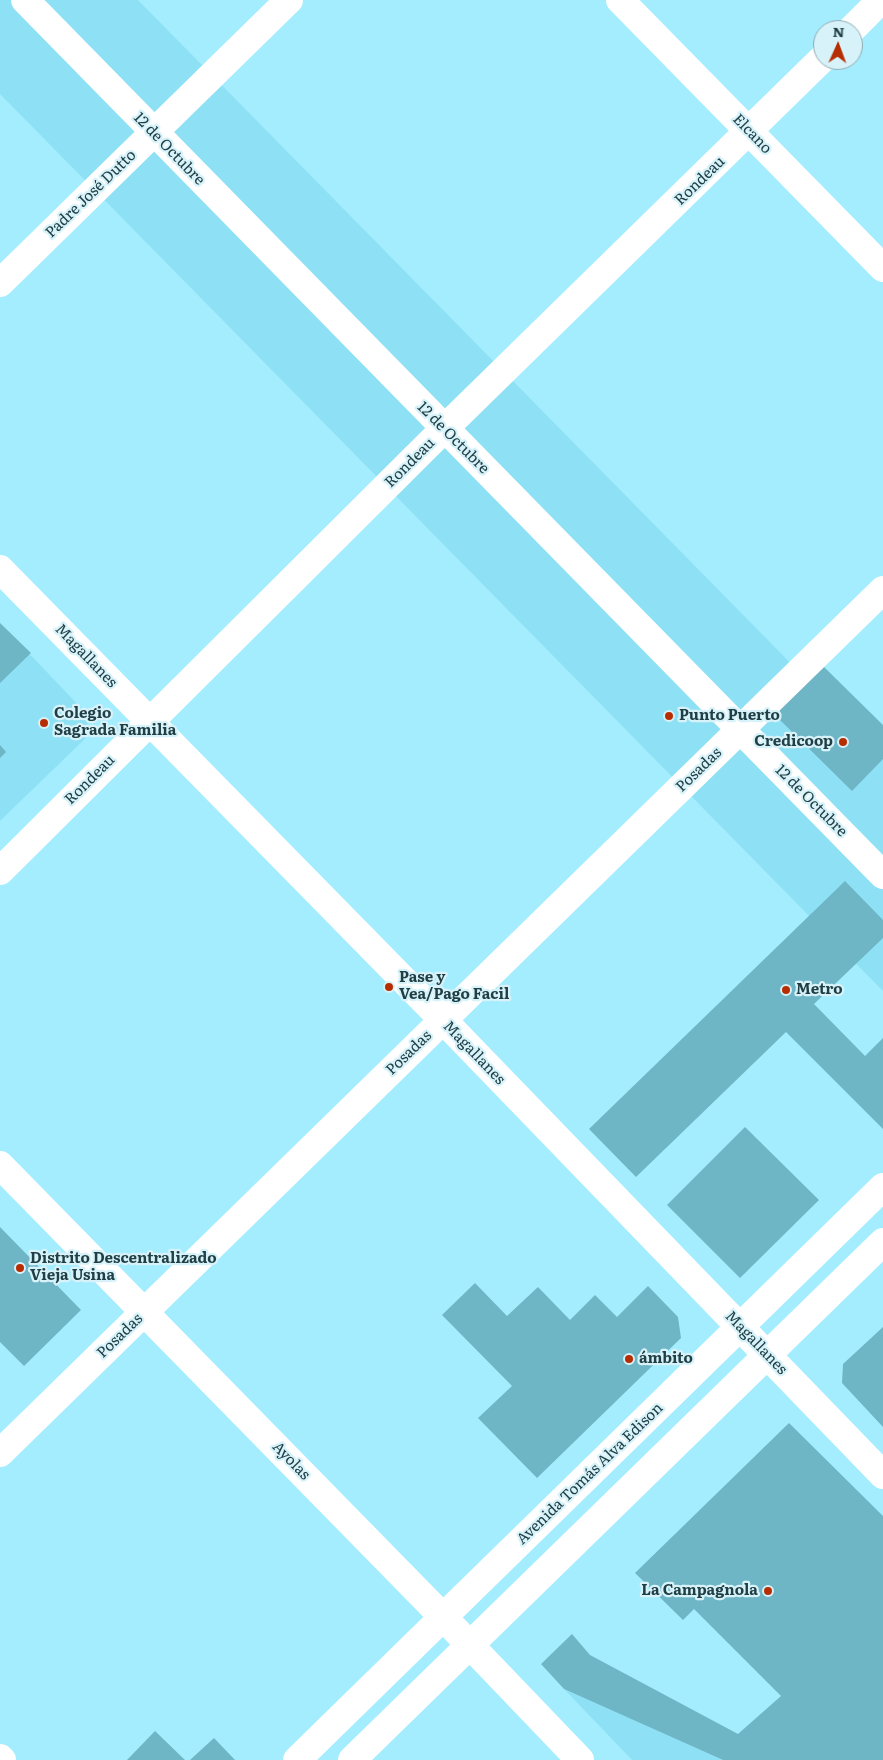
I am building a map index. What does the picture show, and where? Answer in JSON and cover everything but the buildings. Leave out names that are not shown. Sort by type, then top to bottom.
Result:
[{"type":"street","name":"12 de Octubre","points":[[25,0],[153,133],[883,875]]},
{"type":"street","name":"Padre José Dutto","points":[[0,283],[289,0]]},
{"type":"street","name":"Elcano","points":[[620,0],[883,268]]},
{"type":"street","points":[[861,20],[881,0]]},
{"type":"street","name":"Rondeau","points":[[0,871],[444,429],[750,132],[813,68]]},
{"type":"street","name":"Magallanes","points":[[0,569],[443,1020],[883,1475]]},
{"type":"street","name":"Posadas","points":[[0,1453],[883,590]]},
{"type":"street","name":"Ayolas","points":[[0,1165],[444,1617],[580,1760]]},
{"type":"street","name":"Avenida Tomás Alva Edison","points":[[297,1760],[883,1187]]},
{"type":"street","points":[[352,1760],[883,1242]]},
{"type":"shaded area","points":[[0,0],[138,0],[883,757],[883,991],[0,94]]},
{"type":"shaded area","name":"Colegio Sagrada Familia","points":[[0,623],[85,712],[90,734],[0,821]]},
{"type":"shaded area","points":[[564,1689],[723,1760],[632,1760]]},
{"type":"place","name":"Punto Puerto","points":[[669,716]]},
{"type":"place","name":"Colegio Sagrada Familia","points":[[44,723]]},
{"type":"place","name":"Credicoop","points":[[843,742]]},
{"type":"place","name":"Pase y Vea/Pago Facil","points":[[389,987]]},
{"type":"place","name":"Metro","points":[[786,990]]},
{"type":"place","name":"Distrito Descentralizado Vieja Usina","points":[[20,1268]]},
{"type":"place","name":"ámbito","points":[[629,1359]]},
{"type":"place","name":"La Campagnola","points":[[768,1591]]}]
